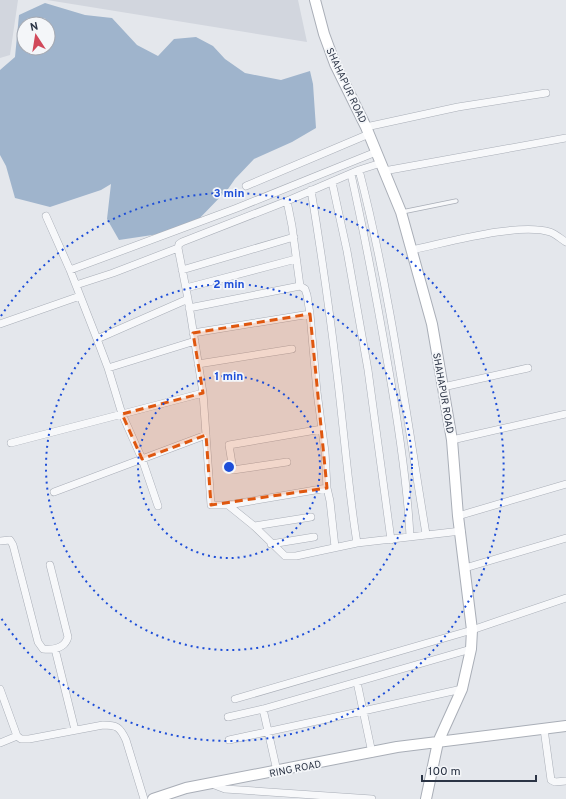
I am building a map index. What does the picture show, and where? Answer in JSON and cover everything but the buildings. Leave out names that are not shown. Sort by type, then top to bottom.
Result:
[{"type":"main road","name":"SHAHAPUR ROAD","points":[[315,0],[324,34],[335,64],[367,130],[400,212],[432,324],[452,440],[458,516],[472,630],[471,649],[462,688],[438,742],[426,799]]},
{"type":"main road","name":"RING ROAD","points":[[153,799],[186,788],[372,752],[566,726]]},
{"type":"street","points":[[246,186],[367,130],[458,107],[546,93]]},
{"type":"street","points":[[327,488],[228,505],[211,505],[203,393],[178,248],[179,244],[287,201],[359,170],[566,138]]},
{"type":"street","points":[[70,270],[237,208],[376,152]]},
{"type":"street","points":[[359,170],[383,274],[426,534]]},
{"type":"street","points":[[351,174],[365,236],[394,399],[406,481],[410,536]]},
{"type":"street","points":[[332,182],[347,251],[368,370],[391,540]]},
{"type":"street","points":[[311,190],[332,338],[347,462],[350,500],[357,543]]},
{"type":"street","points":[[287,201],[294,237],[300,286]]},
{"type":"street","points":[[46,216],[70,270],[97,339],[108,368],[122,414],[142,459],[158,506]]},
{"type":"street","points":[[411,250],[490,233],[522,229],[539,230],[552,233],[566,242]]},
{"type":"street","points":[[182,270],[294,237]]},
{"type":"street","points":[[76,285],[113,273],[178,248]]},
{"type":"street","points":[[186,288],[296,259]]},
{"type":"street","points":[[189,308],[300,286],[305,288],[310,314],[317,392],[326,452],[327,488],[330,501],[335,547]]},
{"type":"street","points":[[0,324],[80,296]]},
{"type":"street","points":[[97,339],[188,299]]},
{"type":"street","points":[[193,333],[310,314]]},
{"type":"street","points":[[108,368],[195,341]]},
{"type":"street","points":[[198,364],[292,349]]},
{"type":"street","points":[[443,387],[528,368]]},
{"type":"street","points":[[11,443],[203,393]]},
{"type":"street","points":[[452,440],[566,414]]},
{"type":"street","points":[[287,462],[232,470],[228,445],[322,429]]},
{"type":"street","points":[[54,492],[206,435]]},
{"type":"street","points":[[458,516],[566,484]]},
{"type":"street","points":[[228,505],[254,526],[285,556],[296,556],[357,543],[461,531]]},
{"type":"street","points":[[254,526],[311,517]]},
{"type":"street","points":[[271,544],[314,537]]},
{"type":"street","points":[[465,568],[566,538]]},
{"type":"street","points":[[0,541],[10,540],[13,544],[40,646],[43,648],[55,649],[67,643],[68,637],[50,565]]},
{"type":"street","points":[[235,699],[472,630],[566,598]]},
{"type":"street","points":[[55,649],[75,730]]},
{"type":"street","points":[[228,717],[263,709],[471,649]]},
{"type":"street","points":[[357,682],[372,752]]},
{"type":"street","points":[[229,740],[462,688]]},
{"type":"street","points":[[0,689],[17,736],[21,739],[29,739],[103,725],[113,725],[118,727],[122,731],[126,740],[144,799]]},
{"type":"street","points":[[263,709],[278,771]]},
{"type":"street","points":[[544,729],[551,780],[555,782],[566,781]]},
{"type":"street","points":[[0,743],[17,736]]},
{"type":"street","points":[[212,784],[225,789],[372,799]]},
{"type":"lane","points":[[400,212],[456,202]]},
{"type":"highlighted area","points":[[310,314],[327,488],[211,505],[206,435],[142,459],[122,414],[203,393],[193,333]]},
{"type":"shaded area","points":[[0,0],[18,0],[10,55],[0,58]]},
{"type":"shaded area","points":[[47,0],[298,0],[307,42]]},
{"type":"water","points":[[45,3],[85,15],[112,18],[137,45],[158,56],[174,39],[196,37],[213,46],[225,59],[245,73],[281,80],[310,71],[313,84],[316,128],[292,142],[254,159],[235,179],[228,189],[194,224],[159,234],[119,240],[107,219],[111,184],[101,190],[50,207],[15,198],[6,166],[0,155],[0,70],[15,57],[16,46],[16,56],[56,56],[56,16],[19,16]]}]
